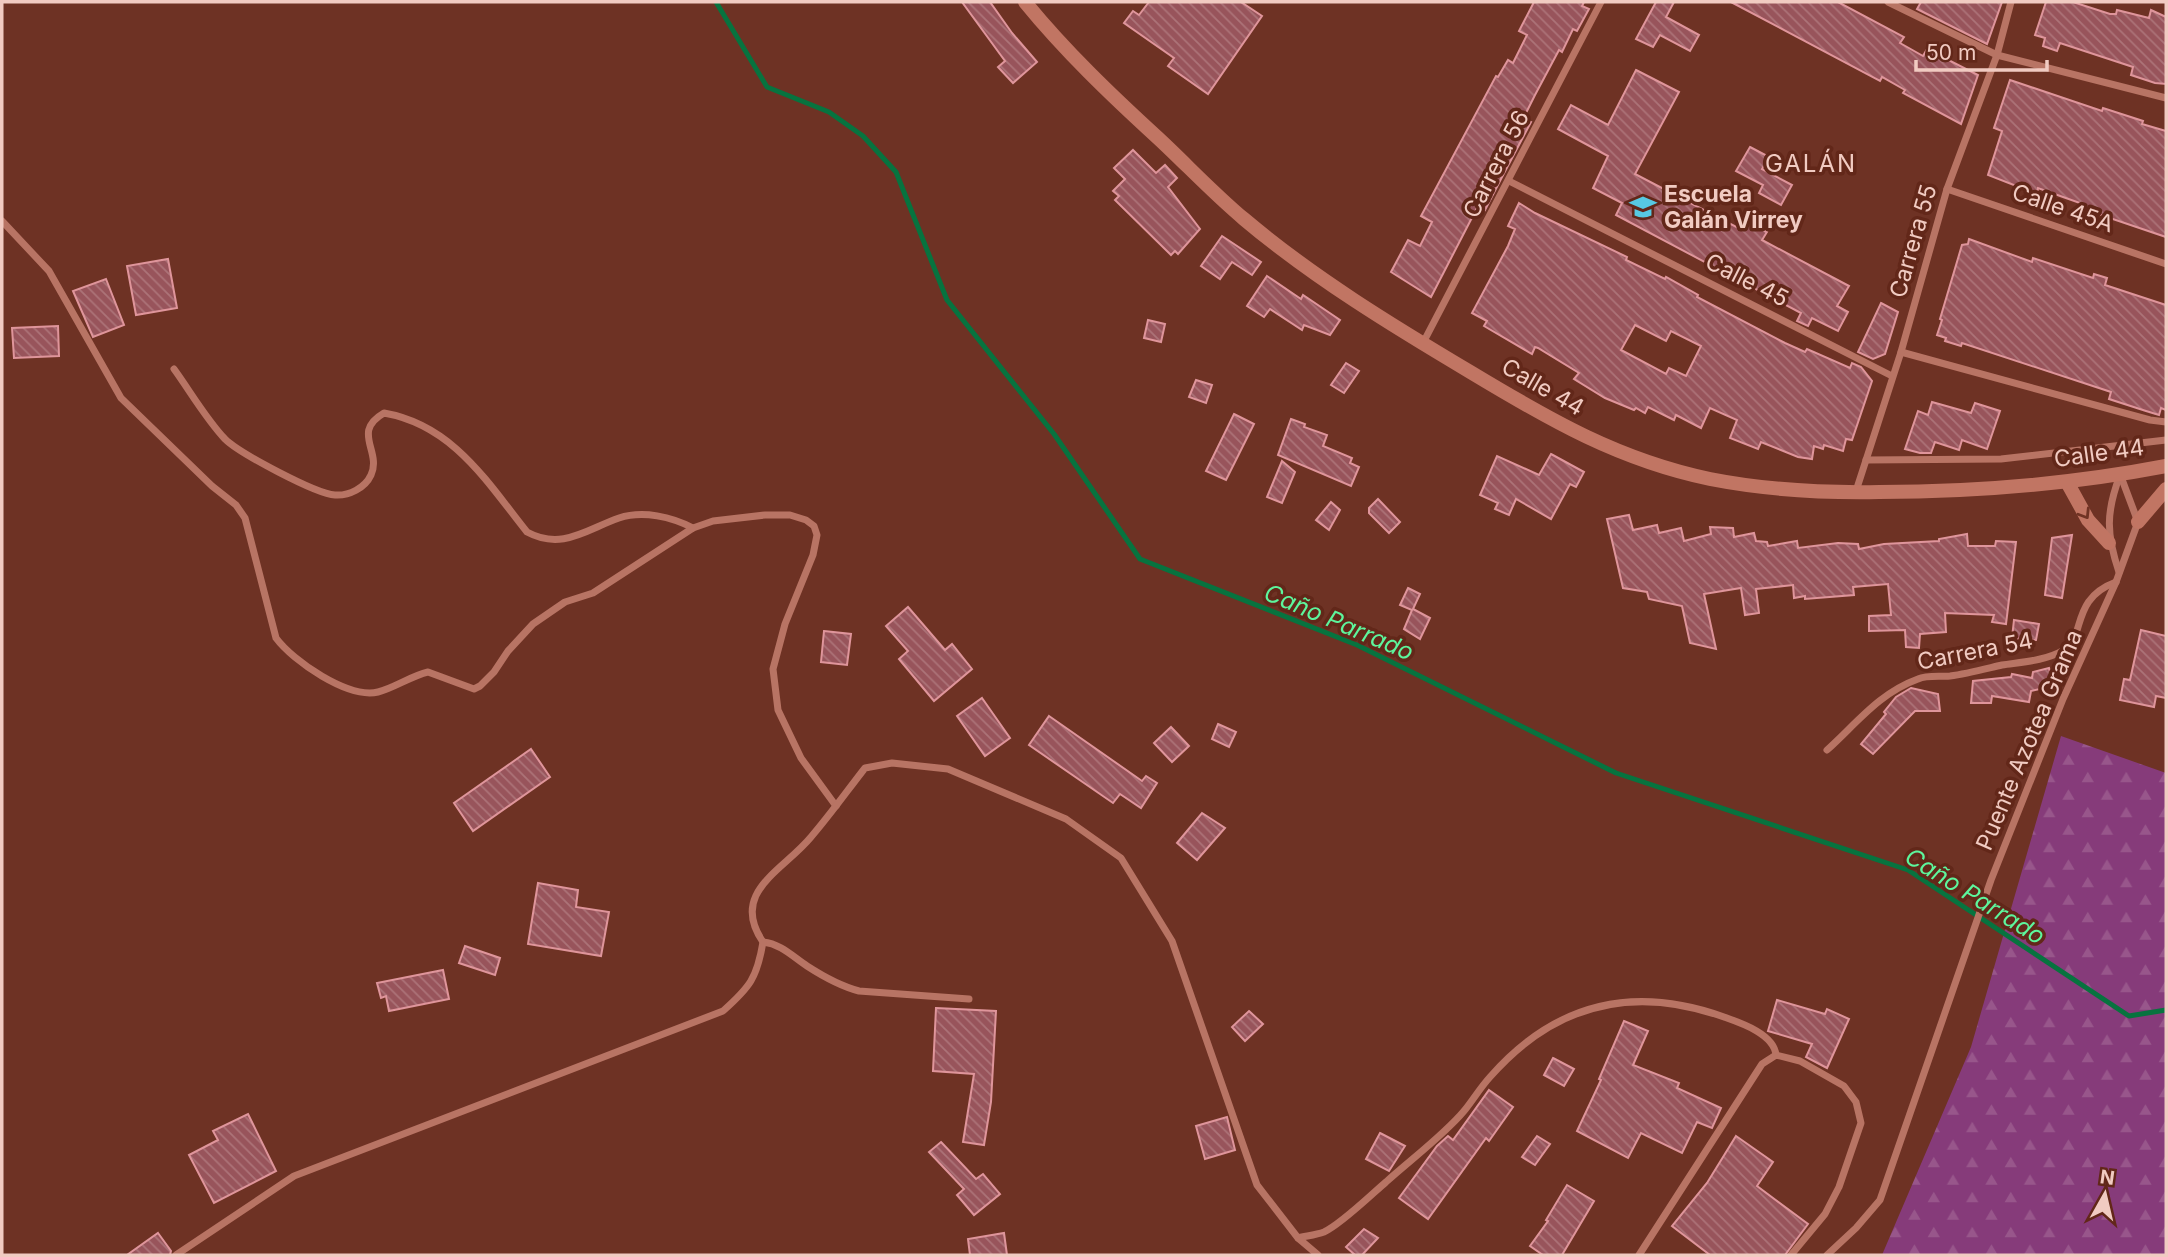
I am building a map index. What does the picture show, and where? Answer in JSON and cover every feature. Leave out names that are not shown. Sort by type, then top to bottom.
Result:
[{"type":"main road","name":"Calle 44","points":[[1025,2],[1117,100],[1241,217],[1281,248],[1373,313],[1567,429],[1641,460],[1741,485],[1856,492],[1946,491],[2067,482],[2166,466]]},
{"type":"main road","points":[[2067,482],[2088,520],[2109,543]]},
{"type":"main road","points":[[2138,522],[2166,489]]},
{"type":"street","name":"Carrera 56","points":[[1423,344],[1601,2]]},
{"type":"street","points":[[1888,2],[1997,55],[2166,98]]},
{"type":"street","name":"Carrera 55","points":[[1856,492],[1901,352],[1948,189],[1997,55],[2011,2]]},
{"type":"street","name":"Calle 45","points":[[1509,181],[1892,376]]},
{"type":"street","name":"Calle 45A","points":[[1948,189],[2166,264]]},
{"type":"street","points":[[2,220],[49,271],[121,398],[212,486],[236,505],[245,518],[276,638],[288,652],[345,687],[371,693],[428,672],[474,689],[494,672],[508,651],[533,624],[565,602],[593,593],[614,581],[693,528],[713,521],[765,515],[790,515],[806,520],[814,526],[817,535],[813,555],[785,624],[773,669],[778,710],[801,758],[836,806]]},
{"type":"street","points":[[1901,352],[2150,420],[2166,422]]},
{"type":"street","points":[[174,369],[225,439],[251,458],[320,491],[335,495],[350,494],[362,487],[371,475],[374,460],[369,447],[369,428],[374,419],[384,413],[414,421],[441,436],[481,471],[527,532],[538,538],[560,540],[622,517],[658,516],[678,520],[693,528]]},
{"type":"street","name":"Calle 44","points":[[1866,460],[2001,460],[2166,440]]},
{"type":"street","points":[[2120,474],[2138,522]]},
{"type":"street","points":[[2119,572],[2109,543],[2109,516],[2120,474]]},
{"type":"street","name":"Puente Azotea Grama","points":[[1827,1255],[1856,1228],[1880,1200],[1991,880],[2063,699],[2116,582],[2138,522]]},
{"type":"street","name":"Carrera 54","points":[[1827,750],[1866,710],[1890,692],[1920,677],[1950,676],[2044,658],[2063,651],[2070,646],[2090,598],[2100,588],[2116,582]]},
{"type":"street","points":[[969,999],[859,991],[842,986],[781,947],[763,942],[752,926],[752,905],[762,883],[809,840],[865,768],[892,763],[948,769],[1066,819],[1121,858],[1172,941],[1257,1185],[1298,1238],[1318,1255]]},
{"type":"street","points":[[176,1255],[294,1176],[723,1011],[746,991],[759,967],[763,942]]},
{"type":"street","points":[[1298,1238],[1324,1232],[1366,1200],[1464,1112],[1490,1077],[1521,1047],[1577,1013],[1628,1000],[1696,1008],[1729,1019],[1767,1038],[1773,1044],[1776,1055]]},
{"type":"street","points":[[1639,1255],[1762,1064],[1776,1055],[1800,1060],[1844,1086],[1856,1102],[1861,1123],[1839,1187],[1825,1214],[1791,1255]]},
{"type":"green space","points":[[2061,736],[2166,773],[2166,1255],[1882,1255],[1971,1047]]},
{"type":"building","points":[[962,2],[990,2],[1037,62],[1013,83],[998,67],[1005,61]]},
{"type":"building","points":[[1149,2],[1241,2],[1262,16],[1208,94],[1168,66],[1174,58],[1124,23],[1133,11],[1139,15]]},
{"type":"building","points":[[1534,2],[1584,2],[1582,6],[1589,9],[1577,31],[1573,29],[1562,52],[1559,50],[1523,119],[1531,122],[1485,210],[1478,206],[1431,297],[1391,272],[1408,240],[1420,246],[1432,222],[1421,216],[1496,76],[1498,77],[1508,60],[1513,63],[1527,35],[1519,31]]},
{"type":"building","points":[[1656,2],[1674,2],[1666,17],[1699,35],[1690,51],[1660,35],[1653,47],[1636,39]]},
{"type":"building","points":[[1731,2],[1838,2],[1904,37],[1900,43],[1923,56],[1927,49],[1978,75],[1961,124],[1903,93],[1905,90],[1882,77],[1880,81]]},
{"type":"building","points":[[1921,2],[2002,2],[1987,44],[1917,9]]},
{"type":"building","points":[[2046,2],[2073,2],[2110,14],[2116,14],[2117,10],[2149,18],[2151,10],[2166,17],[2166,84],[2131,75],[2133,67],[2060,43],[2057,51],[2043,46],[2045,38],[2035,35]]},
{"type":"building","points":[[1636,70],[1679,92],[1635,174],[1742,230],[1747,222],[1767,232],[1762,240],[1849,286],[1837,306],[1848,312],[1838,331],[1812,318],[1808,326],[1797,321],[1801,313],[1616,215],[1622,203],[1593,188],[1608,156],[1558,129],[1571,105],[1608,125]]},
{"type":"building","points":[[2010,80],[2102,111],[2103,108],[2143,121],[2142,124],[2166,131],[2166,237],[2086,210],[2080,203],[2038,188],[2037,194],[1988,175],[2002,131],[1994,128]]},
{"type":"building","points":[[1750,147],[1769,157],[1762,169],[1792,185],[1781,205],[1759,193],[1763,185],[1736,171]]},
{"type":"building","points":[[1133,150],[1156,173],[1165,165],[1177,178],[1168,187],[1200,229],[1178,254],[1175,251],[1171,255],[1115,200],[1119,196],[1113,191],[1125,179],[1114,168]]},
{"type":"building","points":[[1519,203],[1627,257],[1626,260],[1665,279],[1666,277],[1698,295],[1697,297],[1785,343],[1805,352],[1807,349],[1850,368],[1852,363],[1861,367],[1872,381],[1852,440],[1846,439],[1843,451],[1824,445],[1823,449],[1814,446],[1812,459],[1798,457],[1761,442],[1758,449],[1730,438],[1737,420],[1710,408],[1701,428],[1676,415],[1674,420],[1648,407],[1645,413],[1636,408],[1634,410],[1605,398],[1574,379],[1579,373],[1538,348],[1535,347],[1532,354],[1484,326],[1487,321],[1472,313],[1508,246],[1515,229],[1508,226]],"holes":[[[1635,325],[1666,341],[1671,331],[1701,346],[1686,376],[1669,368],[1666,374],[1621,350]]]},
{"type":"building","points":[[1222,236],[1261,262],[1252,275],[1232,262],[1220,279],[1201,266]]},
{"type":"building","points":[[1969,239],[2032,262],[2033,258],[2093,278],[2094,274],[2107,278],[2105,285],[2166,305],[2166,410],[2161,408],[2159,415],[2109,399],[2111,392],[1962,343],[1961,346],[1945,341],[1946,338],[1937,335],[1962,245],[1968,244]]},
{"type":"building","points":[[168,259],[177,308],[136,315],[127,266]]},
{"type":"building","points":[[1267,276],[1301,299],[1303,295],[1340,320],[1330,335],[1304,325],[1302,330],[1270,309],[1264,317],[1247,306]]},
{"type":"building","points":[[106,279],[124,325],[93,337],[73,291]]},
{"type":"building","points":[[1881,303],[1898,312],[1885,354],[1873,359],[1858,352]]},
{"type":"building","points":[[1148,320],[1165,324],[1161,342],[1144,338]]},
{"type":"building","points":[[58,326],[59,356],[14,358],[12,328]]},
{"type":"building","points":[[1346,363],[1359,371],[1344,393],[1331,385]]},
{"type":"building","points":[[1196,380],[1212,385],[1206,403],[1189,397]]},
{"type":"building","points":[[1932,402],[1971,413],[1975,403],[2000,411],[1987,449],[1962,440],[1959,450],[1935,442],[1931,453],[1905,449],[1918,411],[1928,415]]},
{"type":"building","points":[[1234,414],[1254,424],[1226,480],[1206,471]]},
{"type":"building","points":[[1291,419],[1327,435],[1323,446],[1352,458],[1350,463],[1359,467],[1351,486],[1278,455]]},
{"type":"building","points":[[1551,454],[1584,472],[1576,487],[1570,484],[1551,519],[1516,499],[1509,515],[1495,509],[1498,503],[1480,495],[1497,456],[1539,475]]},
{"type":"building","points":[[1282,461],[1295,472],[1282,503],[1267,497]]},
{"type":"building","points":[[1378,499],[1400,522],[1389,533],[1369,513],[1369,508]]},
{"type":"building","points":[[1331,502],[1340,510],[1329,530],[1316,520]]},
{"type":"building","points":[[1629,515],[1633,530],[1657,525],[1659,533],[1681,528],[1684,541],[1711,534],[1710,527],[1733,528],[1734,537],[1754,533],[1756,541],[1767,542],[1768,546],[1797,541],[1798,548],[1838,543],[1858,544],[1859,549],[1884,544],[1939,541],[1967,534],[1968,546],[1995,546],[1996,541],[2016,542],[2006,624],[1992,622],[1994,615],[1945,613],[1946,632],[1920,634],[1919,648],[1906,647],[1905,630],[1869,631],[1869,616],[1891,615],[1888,584],[1853,587],[1854,595],[1805,599],[1805,596],[1794,598],[1793,585],[1756,589],[1759,613],[1745,615],[1741,588],[1704,594],[1716,649],[1690,643],[1682,606],[1649,599],[1647,592],[1623,588],[1607,519]]},
{"type":"building","points":[[2072,535],[2062,598],[2045,595],[2052,538]]},
{"type":"building","points":[[1408,588],[1420,594],[1413,609],[1430,618],[1420,639],[1404,629],[1412,610],[1400,605]]},
{"type":"building","points":[[908,607],[945,650],[952,644],[972,669],[934,701],[899,659],[908,651],[886,626]]},
{"type":"building","points":[[2014,620],[2039,624],[2036,640],[2012,638]]},
{"type":"building","points":[[2141,630],[2166,636],[2166,698],[2156,696],[2154,707],[2120,700],[2124,679],[2130,680]]},
{"type":"building","points":[[824,631],[851,634],[847,665],[821,662]]},
{"type":"building","points":[[2049,668],[2052,682],[2062,684],[2031,691],[2029,702],[1992,696],[1991,703],[1971,703],[1973,681],[2011,677],[2012,674],[2032,678],[2033,672]]},
{"type":"building","points":[[1911,688],[1938,694],[1940,711],[1915,711],[1873,754],[1861,744],[1886,714],[1884,712],[1896,697]]},
{"type":"building","points":[[982,698],[1010,738],[985,756],[957,716]]},
{"type":"building","points":[[1049,716],[1142,781],[1146,776],[1157,783],[1141,808],[1120,794],[1113,803],[1029,745]]},
{"type":"building","points":[[1218,724],[1236,732],[1229,747],[1212,739]]},
{"type":"building","points":[[1171,727],[1189,746],[1172,762],[1154,743]]},
{"type":"building","points":[[531,749],[550,777],[473,831],[454,803]]},
{"type":"building","points":[[1202,813],[1225,828],[1197,860],[1177,843]]},
{"type":"building","points":[[538,883],[578,890],[576,907],[609,912],[601,956],[528,944]]},
{"type":"building","points":[[465,946],[500,958],[495,975],[459,963]]},
{"type":"building","points":[[443,970],[449,999],[389,1011],[386,996],[381,998],[377,983]]},
{"type":"building","points":[[1777,1000],[1825,1014],[1827,1009],[1849,1019],[1827,1068],[1806,1057],[1812,1044],[1768,1031]]},
{"type":"building","points":[[936,1008],[996,1011],[991,1102],[984,1145],[963,1142],[974,1074],[933,1071]]},
{"type":"building","points":[[1249,1011],[1263,1024],[1245,1041],[1232,1027]]},
{"type":"building","points":[[1624,1021],[1648,1031],[1633,1065],[1679,1083],[1677,1088],[1721,1108],[1712,1128],[1697,1122],[1682,1153],[1641,1133],[1628,1158],[1577,1131]]},
{"type":"building","points":[[1553,1058],[1574,1069],[1564,1086],[1544,1075]]},
{"type":"building","points":[[1489,1090],[1513,1107],[1489,1141],[1486,1138],[1428,1219],[1399,1198],[1437,1146],[1448,1136],[1453,1140]]},
{"type":"building","points":[[248,1114],[276,1171],[214,1203],[189,1155],[218,1140],[213,1131]]},
{"type":"building","points":[[1227,1117],[1235,1150],[1205,1159],[1196,1126]]},
{"type":"building","points":[[1380,1133],[1405,1146],[1389,1171],[1366,1159]]},
{"type":"building","points":[[1537,1136],[1550,1144],[1535,1165],[1522,1157]]},
{"type":"building","points":[[1736,1136],[1773,1162],[1757,1186],[1808,1224],[1785,1255],[1710,1255],[1672,1226],[1707,1183]]},
{"type":"building","points":[[941,1142],[976,1179],[983,1174],[1000,1194],[974,1215],[957,1195],[964,1189],[929,1152]]},
{"type":"building","points":[[1567,1185],[1594,1201],[1562,1255],[1543,1255],[1530,1246],[1548,1221],[1546,1220]]},
{"type":"building","points":[[1364,1229],[1378,1238],[1362,1255],[1355,1255],[1346,1247]]},
{"type":"building","points":[[158,1233],[171,1251],[170,1255],[127,1255]]},
{"type":"building","points":[[1004,1233],[1007,1255],[970,1255],[968,1239]]},
{"type":"waterway","name":"Caño Parrado","points":[[716,2],[767,87],[829,112],[863,136],[896,172],[947,300],[1054,434],[1140,559],[1357,645],[1616,773],[1908,870],[2129,1016],[2166,1010]]},
{"type":"place","name":"Escuela Galán Virrey","points":[[1643,207]]},
{"type":"district","name":"GALÁN","points":[[1811,163]]}]
